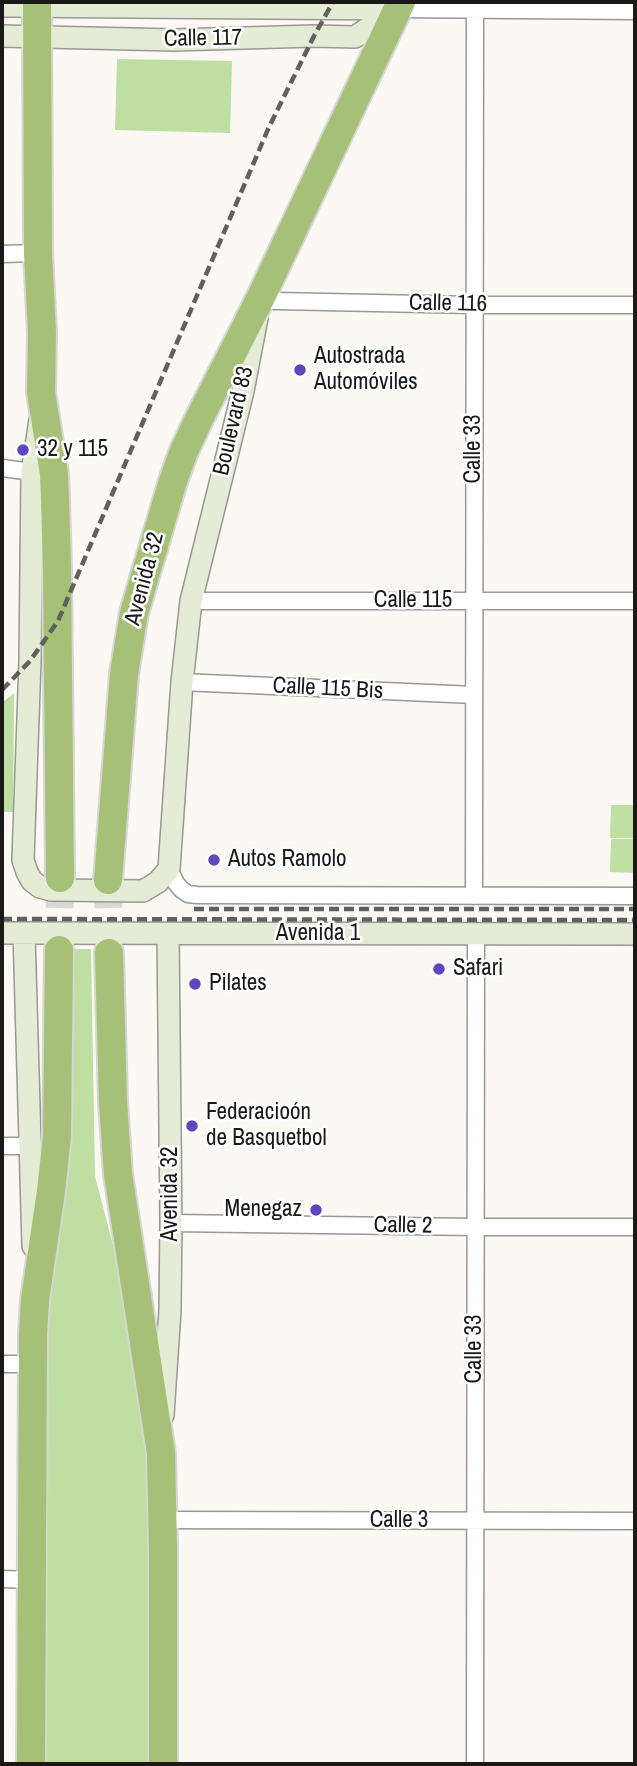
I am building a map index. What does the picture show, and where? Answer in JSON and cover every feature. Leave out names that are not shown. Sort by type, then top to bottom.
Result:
[{"type":"highway","points":[[37,4],[41,392],[54,474],[57,554],[46,880]]},
{"type":"highway","name":"Boulevard 83","points":[[260,299],[399,6]]},
{"type":"highway","name":"Avenida 32","points":[[108,880],[124,674],[134,613],[162,515],[184,451],[260,299]]},
{"type":"highway","points":[[32,1764],[35,1300],[56,1150],[59,950]]},
{"type":"highway","name":"Avenida 32","points":[[108,953],[118,1174],[161,1452],[163,1764]]},
{"type":"street","name":"Calle 117","points":[[2,6],[474,6],[635,11]]},
{"type":"street","name":"Calle 117","points":[[2,36],[174,40],[355,37],[399,6]]},
{"type":"street","name":"Calle 33","points":[[474,6],[474,895]]},
{"type":"street","points":[[2,254],[38,253]]},
{"type":"street","name":"Calle 116","points":[[260,299],[474,305],[635,305]]},
{"type":"street","name":"Boulevard 83","points":[[169,869],[182,682],[191,601],[243,391],[260,299]]},
{"type":"street","points":[[42,404],[32,472],[30,661],[23,860],[26,872],[46,880],[40,887],[51,890],[135,892],[151,887],[169,869]]},
{"type":"street","points":[[2,468],[32,472]]},
{"type":"street","name":"Calle 115","points":[[191,601],[635,601]]},
{"type":"street","name":"Calle 115 Bis","points":[[182,682],[474,695]]},
{"type":"street","name":"Avenida 1","points":[[169,869],[181,889],[188,894],[197,895],[635,896]]},
{"type":"street","name":"Avenida 1","points":[[2,933],[635,934]]},
{"type":"street","points":[[24,933],[35,1300]]},
{"type":"street","name":"Avenida 32","points":[[161,1452],[170,1310],[168,934]]},
{"type":"street","name":"Calle 33","points":[[475,1764],[476,934]]},
{"type":"street","points":[[2,1146],[31,1146]]},
{"type":"street","name":"Calle 2","points":[[171,1223],[635,1227]]},
{"type":"street","points":[[2,1364],[33,1364]]},
{"type":"street","name":"Calle 3","points":[[163,1520],[635,1521]]},
{"type":"street","points":[[2,1579],[33,1580]]},
{"type":"green space","points":[[117,59],[232,61],[230,133],[115,130]]},
{"type":"green space","points":[[14,693],[13,812],[2,812],[2,703]]},
{"type":"green space","points":[[611,805],[635,805],[635,838],[610,838]]},
{"type":"green space","points":[[611,839],[635,839],[635,873],[610,872]]},
{"type":"green space","points":[[66,949],[91,949],[95,1176],[146,1372],[149,1764],[47,1764],[41,1324]]},
{"type":"tunnel","points":[[59,950],[60,878]]},
{"type":"tunnel","points":[[108,880],[109,953]]},
{"type":"railway","points":[[2,690],[30,661],[58,621],[269,127],[333,2]]},
{"type":"railway","points":[[194,909],[635,909]]},
{"type":"railway","points":[[2,919],[635,920]]},
{"type":"place","name":"Autostrada Automóviles","points":[[300,370]]},
{"type":"place","name":"32 y 115","points":[[23,450]]},
{"type":"place","name":"Autos Ramolo","points":[[214,860]]},
{"type":"place","name":"Safari","points":[[439,969]]},
{"type":"place","name":"Pilates","points":[[195,984]]},
{"type":"place","name":"Federacioón de Basquetbol","points":[[192,1126]]},
{"type":"place","name":"Menegaz","points":[[316,1210]]}]
